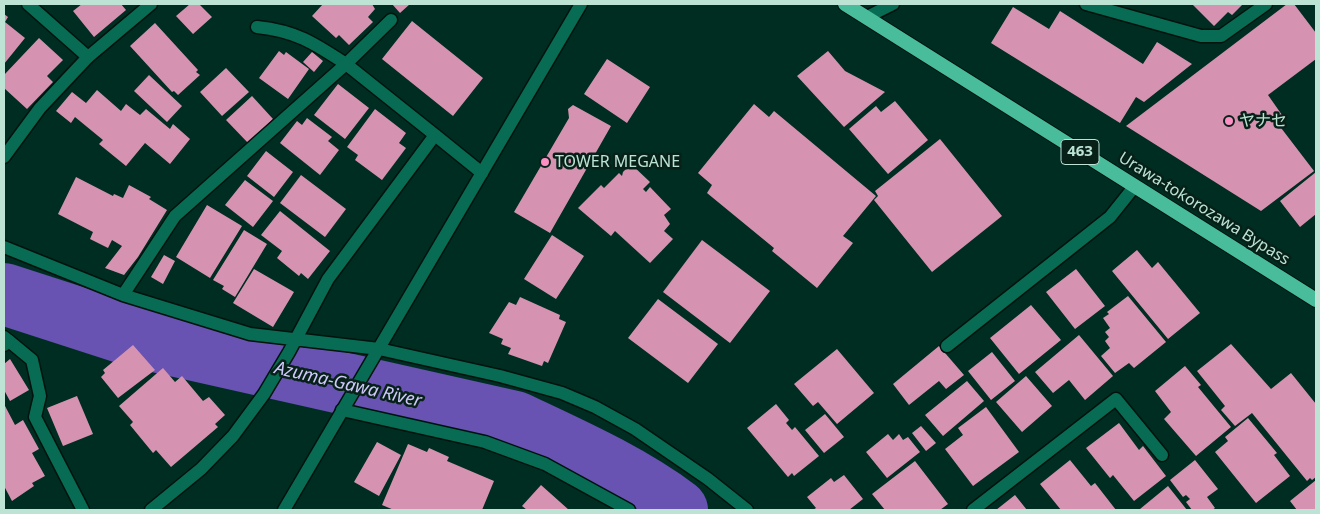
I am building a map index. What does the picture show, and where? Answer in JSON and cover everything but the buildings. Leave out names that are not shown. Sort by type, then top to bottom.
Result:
[{"type":"highway","name":"Urawa-tokorozawa Bypass","points":[[845,4],[1316,300]]},
{"type":"street","points":[[28,4],[88,57]]},
{"type":"street","points":[[4,157],[40,108],[88,57],[151,4]]},
{"type":"street","points":[[284,510],[580,4]]},
{"type":"street","points":[[867,17],[893,4]]},
{"type":"street","points":[[1086,4],[1202,36],[1221,36],[1266,4]]},
{"type":"street","points":[[122,295],[175,216],[346,64],[391,20]]},
{"type":"street","points":[[257,27],[284,30],[315,44],[346,64],[482,173]]},
{"type":"street","points":[[151,510],[201,469],[233,436],[264,394],[328,280],[435,135]]},
{"type":"street","points":[[947,346],[1110,217],[1134,186]]},
{"type":"street","points":[[4,247],[122,295],[250,334],[379,349],[500,376],[562,393],[595,407],[651,440],[708,479],[748,510]]},
{"type":"street","points":[[6,341],[32,360],[40,396],[35,417],[83,510]]},
{"type":"street","points":[[973,510],[1116,399],[1162,455]]},
{"type":"street","points":[[344,407],[484,442],[545,464],[628,510]]},
{"type":"waterway","name":"Azuma-Gawa River","points":[[4,294],[137,337],[515,422],[619,473],[677,510]]},
{"type":"place","name":"ヤナセ","points":[[1229,121]]},
{"type":"place","name":"TOWER MEGANE","points":[[545,162]]}]
